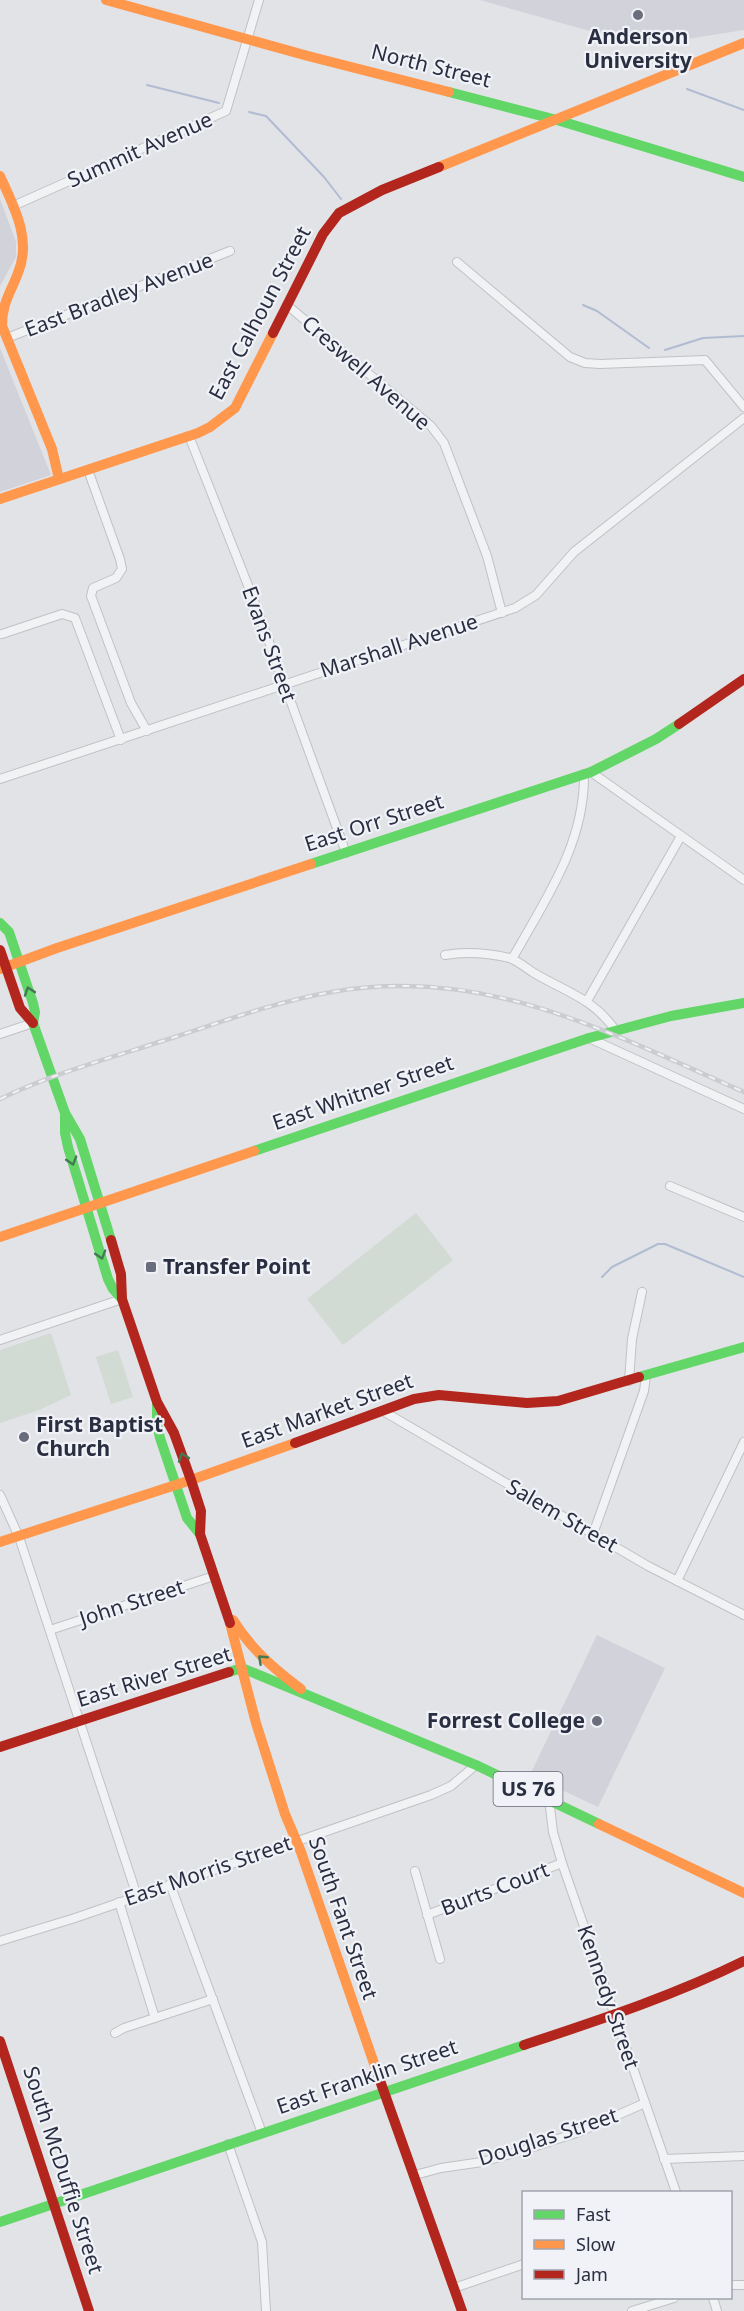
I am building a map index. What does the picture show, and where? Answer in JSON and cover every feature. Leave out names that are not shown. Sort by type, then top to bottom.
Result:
[{"type":"street","name":"North Street","points":[[106,0],[557,120],[744,177]]},
{"type":"street","name":"Summit Avenue","points":[[14,206],[226,111],[259,0]]},
{"type":"street","name":"East Calhoun Street","points":[[0,499],[189,436],[210,427],[235,408],[323,234],[339,213],[382,190],[744,43]]},
{"type":"street","points":[[0,176],[14,206],[24,240],[22,264],[0,306],[2,326],[52,449],[59,479]]},
{"type":"street","name":"East Bradley Avenue","points":[[7,338],[230,252]]},
{"type":"street","points":[[457,262],[570,357],[585,363],[600,364],[705,360],[744,407]]},
{"type":"street","name":"Creswell Avenue","points":[[287,305],[431,426],[444,443],[487,556],[502,613]]},
{"type":"street","name":"Marshall Avenue","points":[[0,779],[515,608],[536,595],[574,552],[744,418]]},
{"type":"street","name":"Evans Street","points":[[189,436],[253,598],[345,853]]},
{"type":"street","points":[[88,470],[122,569],[116,578],[93,588],[91,596],[131,703],[147,731]]},
{"type":"street","points":[[2,634],[62,614],[75,618],[121,740]]},
{"type":"street","name":"East Orr Street","points":[[3,968],[588,773],[656,740],[744,679]]},
{"type":"street","points":[[512,958],[557,880],[572,847],[588,773],[744,880]]},
{"type":"street","points":[[587,1001],[681,836]]},
{"type":"street","points":[[0,923],[9,932],[33,1003],[35,1012],[33,1023]]},
{"type":"street","points":[[0,950],[3,968],[20,1008],[33,1023],[65,1113]]},
{"type":"street","points":[[445,955],[483,953],[512,958],[534,973],[587,1001],[604,1014],[616,1031]]},
{"type":"street","name":"East Whitner Street","points":[[0,1237],[589,1038],[671,1016],[744,1003]]},
{"type":"street","points":[[0,1034],[33,1023]]},
{"type":"street","points":[[589,1038],[744,1109]]},
{"type":"street","name":"South Fant Street","points":[[65,1113],[80,1139],[101,1204],[122,1274],[122,1299],[157,1402],[174,1433],[201,1511],[200,1534]]},
{"type":"street","name":"South Fant Street","points":[[65,1113],[68,1147],[108,1279],[122,1299]]},
{"type":"street","points":[[670,1186],[744,1217]]},
{"type":"street","points":[[629,1381],[632,1339],[642,1292]]},
{"type":"street","points":[[0,1340],[122,1299]]},
{"type":"street","name":"East Market Street","points":[[0,1542],[191,1480],[414,1399],[439,1395],[527,1403],[558,1401],[744,1347]]},
{"type":"street","points":[[592,1534],[644,1391],[646,1376]]},
{"type":"street","name":"South Fant Street","points":[[157,1402],[159,1431],[187,1518],[200,1534],[225,1605],[256,1724],[462,2311]]},
{"type":"street","name":"Salem Street","points":[[383,1411],[592,1534],[744,1615]]},
{"type":"street","points":[[677,1581],[744,1442]]},
{"type":"street","points":[[0,1495],[19,1537],[137,1896]]},
{"type":"street","name":"John Street","points":[[50,1630],[214,1576]]},
{"type":"street","points":[[225,1605],[252,1649],[262,1660],[308,1695]]},
{"type":"street","name":"East River Street","points":[[0,1747],[242,1668],[476,1765],[744,1893]]},
{"type":"street","name":"East Morris Street","points":[[0,1941],[431,1795],[451,1786],[476,1765]]},
{"type":"street","name":"Kennedy Street","points":[[549,1799],[553,1832],[562,1863],[675,2191]]},
{"type":"street","name":"Burts Court","points":[[427,1916],[562,1863]]},
{"type":"street","name":"Burts Court","points":[[415,1871],[440,1959]]},
{"type":"street","points":[[170,1884],[262,2133]]},
{"type":"street","points":[[119,1902],[155,2018]]},
{"type":"street","name":"East Franklin Street","points":[[0,2222],[53,2202],[527,2044],[615,2017],[744,1961]]},
{"type":"street","points":[[115,2033],[213,1999]]},
{"type":"street","name":"South McDuffie Street","points":[[0,2041],[89,2311]]},
{"type":"street","name":"Douglas Street","points":[[415,2175],[441,2168],[482,2162],[524,2150],[579,2132],[645,2103]]},
{"type":"street","points":[[228,2144],[262,2242],[266,2311]]},
{"type":"street","points":[[664,2159],[744,2156]]},
{"type":"street","points":[[454,2288],[522,2265]]},
{"type":"street","points":[[632,2311],[671,2299]]},
{"type":"shaded area","name":"Anderson University","points":[[480,0],[744,0],[744,30],[643,46]]},
{"type":"shaded area","points":[[0,199],[16,242],[16,257],[0,286]]},
{"type":"shaded area","points":[[0,348],[51,475],[0,492]]},
{"type":"shaded area","points":[[416,1213],[453,1260],[343,1345],[307,1299]]},
{"type":"shaded area","points":[[51,1333],[71,1395],[39,1410],[0,1423],[0,1350]]},
{"type":"shaded area","points":[[118,1350],[133,1397],[111,1404],[96,1357]]},
{"type":"shaded area","name":"Forrest College","points":[[597,1635],[665,1668],[598,1807],[530,1775]]},
{"type":"waterway","points":[[147,85],[219,103]]},
{"type":"waterway","points":[[687,89],[744,110]]},
{"type":"waterway","points":[[249,112],[266,116],[324,177],[341,199]]},
{"type":"waterway","points":[[583,305],[597,311],[649,348]]},
{"type":"waterway","points":[[665,350],[703,338],[744,336]]},
{"type":"waterway","points":[[602,1277],[612,1267],[658,1244],[665,1244],[744,1277]]},
{"type":"railway","points":[[0,1099],[65,1073],[273,1006],[332,992],[388,986],[442,988],[494,996],[545,1010],[595,1027],[744,1092]]},
{"type":"traffic: fast","points":[[449,92],[557,120],[744,177]]},
{"type":"traffic: fast","points":[[311,864],[591,772],[656,739],[679,724]]},
{"type":"traffic: fast","points":[[0,923],[9,932],[33,1003],[35,1012],[33,1023],[65,1113],[80,1139],[111,1240]]},
{"type":"traffic: fast","points":[[254,1151],[589,1038],[671,1016],[744,1003]]},
{"type":"traffic: fast","points":[[65,1113],[68,1147],[108,1279],[122,1299]]},
{"type":"traffic: fast","points":[[639,1377],[744,1347]]},
{"type":"traffic: fast","points":[[157,1402],[157,1424],[160,1438],[187,1518],[200,1534]]},
{"type":"traffic: fast","points":[[229,1672],[242,1668],[476,1765],[599,1824]]},
{"type":"traffic: fast","points":[[0,2222],[524,2045]]},
{"type":"traffic: slow","points":[[106,0],[449,92]]},
{"type":"traffic: slow","points":[[439,167],[744,43]]},
{"type":"traffic: slow","points":[[0,176],[20,223],[23,248],[18,273],[5,305],[2,326],[52,449],[59,479]]},
{"type":"traffic: slow","points":[[0,499],[210,427],[235,408],[273,333]]},
{"type":"traffic: slow","points":[[0,969],[311,864]]},
{"type":"traffic: slow","points":[[0,1237],[254,1151]]},
{"type":"traffic: slow","points":[[0,1542],[191,1480],[295,1443]]},
{"type":"traffic: slow","points":[[233,1620],[264,1658],[301,1689]]},
{"type":"traffic: slow","points":[[230,1623],[256,1723],[285,1814],[301,1852],[378,2075]]},
{"type":"traffic: slow","points":[[599,1824],[744,1893]]},
{"type":"traffic: jam","points":[[273,333],[323,234],[339,213],[382,190],[439,167]]},
{"type":"traffic: jam","points":[[679,724],[744,679]]},
{"type":"traffic: jam","points":[[0,950],[20,1008],[33,1023]]},
{"type":"traffic: jam","points":[[111,1240],[121,1274],[122,1299],[157,1402],[174,1433],[191,1480],[201,1511],[200,1534],[230,1623]]},
{"type":"traffic: jam","points":[[295,1443],[414,1399],[439,1395],[527,1403],[558,1401],[639,1377]]},
{"type":"traffic: jam","points":[[0,1747],[229,1672]]},
{"type":"traffic: jam","points":[[524,2045],[608,2017],[744,1961]]},
{"type":"traffic: jam","points":[[0,2041],[89,2311]]},
{"type":"traffic: jam","points":[[378,2075],[462,2311]]},
{"type":"place","name":"Anderson University","points":[[638,15]]},
{"type":"place","name":"Transfer Point","points":[[151,1267]]},
{"type":"place","name":"First Baptist Church","points":[[24,1437]]},
{"type":"place","name":"Forrest College","points":[[597,1721]]}]
